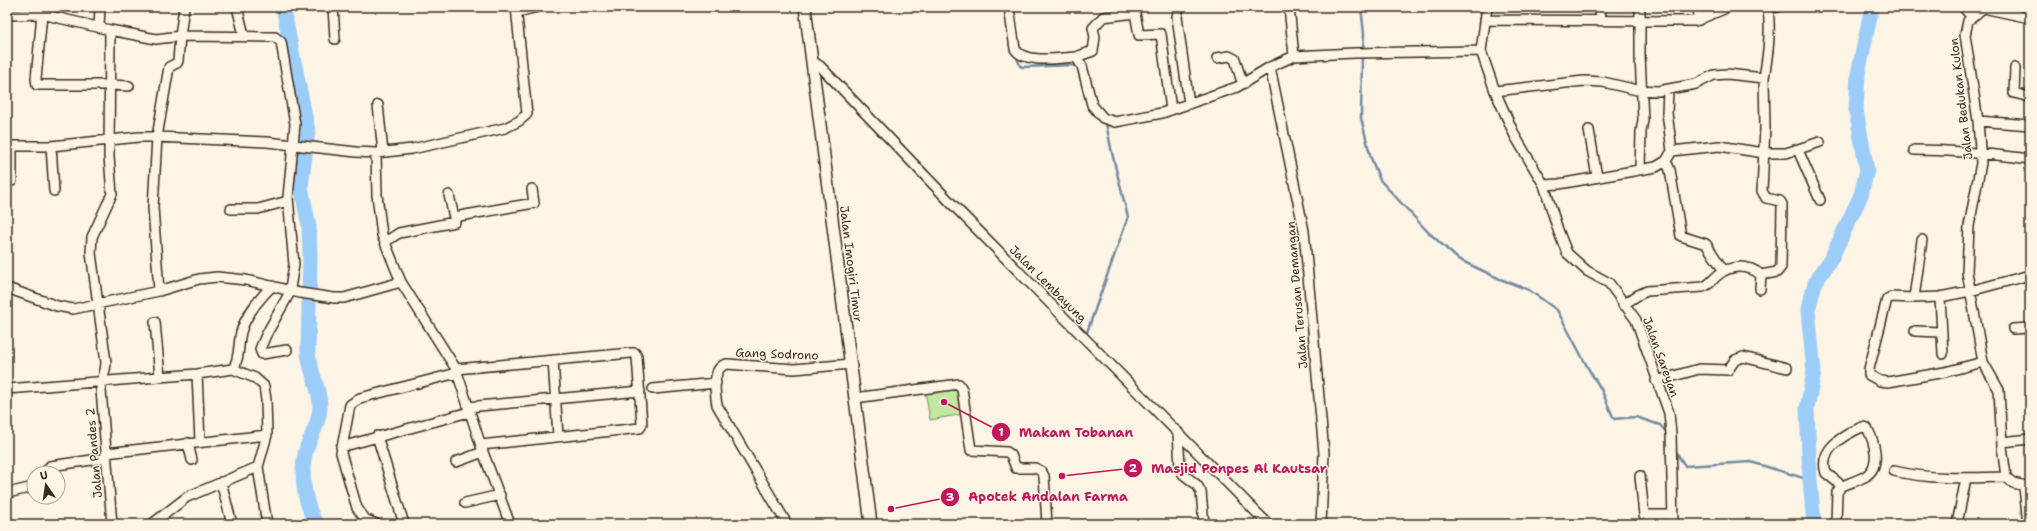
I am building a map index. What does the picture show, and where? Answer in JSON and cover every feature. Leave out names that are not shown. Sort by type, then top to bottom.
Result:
[{"type":"main road","name":"Jalan Imogiri Timur","points":[[805,7],[871,524]]},
{"type":"street","points":[[99,27],[100,7]]},
{"type":"street","points":[[159,291],[153,207],[158,137],[169,67],[178,61],[184,7]]},
{"type":"street","points":[[237,7],[244,35]]},
{"type":"street","points":[[333,7],[335,39]]},
{"type":"street","points":[[12,182],[10,146],[51,146],[158,137],[267,142],[379,153],[412,149],[505,128],[525,117],[527,114],[516,9],[538,7]]},
{"type":"street","points":[[1010,7],[1015,49],[1018,54],[1029,58],[1076,57],[1093,51],[1095,37],[1093,28],[1103,17],[1126,10],[1135,13],[1139,35],[1179,31]]},
{"type":"street","points":[[1179,7],[1177,17],[1189,104]]},
{"type":"street","points":[[1289,7],[1294,56]]},
{"type":"street","name":"Jalan Sareyan","points":[[1487,7],[1481,51],[1495,92],[1515,136],[1544,185],[1567,253],[1587,271],[1609,283],[1623,305],[1636,320],[1656,381],[1669,413],[1671,434],[1673,520]]},
{"type":"street","points":[[1600,7],[1601,21]]},
{"type":"street","points":[[1640,7],[1641,90],[1643,120],[1641,132],[1640,169]]},
{"type":"street","points":[[1698,7],[1699,20]]},
{"type":"street","points":[[1623,305],[1647,291],[1711,284],[1724,271],[1741,267],[1750,269],[1760,275],[1777,272],[1781,267],[1781,201],[1766,198],[1762,194],[1764,153],[1764,78],[1769,50],[1770,24],[1766,7],[1778,7]]},
{"type":"street","points":[[1964,7],[1972,16],[1984,8],[2030,18]]},
{"type":"street","points":[[1485,20],[1699,20],[1726,8]]},
{"type":"street","points":[[37,12],[37,85],[129,86]]},
{"type":"street","points":[[7,15],[37,12],[110,30],[156,39],[180,36],[244,35],[272,36],[281,42],[295,124],[296,145],[288,201],[294,252],[290,291],[260,349],[261,353],[265,355],[287,350]]},
{"type":"street","name":"Jalan Bedukan Kulon","points":[[1972,16],[1966,26],[1965,45],[1978,121],[1981,170],[1967,241],[1967,272],[1983,362],[1999,390],[2006,477]]},
{"type":"street","name":"Jalan Pandes 2","points":[[110,30],[107,85],[112,194],[92,237],[91,246],[106,362],[106,368],[101,380],[112,524]]},
{"type":"street","points":[[1161,34],[1171,110]]},
{"type":"street","points":[[1076,57],[1082,66],[1092,105],[1103,118],[1115,122],[1171,110],[1189,104],[1245,83],[1270,67],[1294,56],[1354,53],[1386,54],[1481,51]]},
{"type":"street","points":[[1217,58],[1229,56],[1236,59],[1241,79],[1245,83]]},
{"type":"street","name":"Jalan Lembayung","points":[[812,61],[820,66],[954,206],[1268,524]]},
{"type":"street","name":"Jalan Terusan Demangan","points":[[1270,67],[1304,231],[1324,453],[1321,524]]},
{"type":"street","points":[[2015,68],[2014,93],[2030,97]]},
{"type":"street","points":[[1495,92],[1584,81],[1603,82],[1641,90],[1668,90],[1696,84],[1714,75],[1733,74],[1764,78]]},
{"type":"street","points":[[1544,185],[1559,184],[1661,165],[1666,161],[1672,151],[1667,112],[1668,90]]},
{"type":"street","points":[[378,105],[379,153],[377,195],[382,235],[401,282],[457,371],[482,449],[510,524]]},
{"type":"street","points":[[1978,121],[2030,125]]},
{"type":"street","points":[[1589,130],[1597,177]]},
{"type":"street","points":[[1672,151],[1720,146],[1764,153],[1786,153],[1820,142]]},
{"type":"street","points":[[51,146],[54,191]]},
{"type":"street","points":[[1798,150],[1820,200]]},
{"type":"street","points":[[1914,150],[1971,152],[1981,155],[2030,159]]},
{"type":"street","points":[[1666,161],[1670,170],[1680,236],[1706,244],[1724,271]]},
{"type":"street","points":[[454,217],[534,207],[532,189]]},
{"type":"street","points":[[385,242],[399,233],[455,222],[449,195]]},
{"type":"street","points":[[231,209],[258,209],[288,201]]},
{"type":"street","points":[[1914,298],[1922,240]]},
{"type":"street","points":[[1760,275],[1760,289]]},
{"type":"street","points":[[1983,362],[1945,372],[1888,382],[1880,381],[1869,375],[1869,369],[1887,299],[1940,297],[1970,291],[2030,275]]},
{"type":"street","points":[[7,288],[57,306],[73,309],[159,291],[199,279],[217,277],[231,277],[300,293],[344,298],[401,282]]},
{"type":"street","points":[[233,369],[238,356],[242,331],[248,317],[258,300],[272,286]]},
{"type":"street","points":[[1940,297],[1943,354]]},
{"type":"street","points":[[154,322],[160,377]]},
{"type":"street","points":[[2013,329],[2030,328]]},
{"type":"street","points":[[1916,332],[1941,332]]},
{"type":"street","points":[[376,524],[365,519],[357,508],[341,453],[349,408],[353,401],[457,371],[633,353],[637,358],[642,424],[640,428],[558,436],[482,449],[456,462]]},
{"type":"street","points":[[1656,381],[1699,370],[1728,370],[1735,360],[1743,357],[1787,368]]},
{"type":"street","points":[[553,360],[558,436]]},
{"type":"street","name":"Gang Sodrono","points":[[716,383],[718,369],[724,364],[794,369],[851,364]]},
{"type":"street","points":[[7,389],[101,380],[197,374],[233,369],[255,378],[264,386],[266,400],[267,435],[258,467],[265,524]]},
{"type":"street","points":[[197,374],[200,442]]},
{"type":"street","points":[[654,389],[716,383],[717,405],[787,524]]},
{"type":"street","points":[[855,398],[959,384],[962,389],[972,450],[1008,452],[1013,457],[1016,468],[1035,468],[1041,471],[1044,476],[1047,524]]},
{"type":"street","points":[[341,447],[469,410],[555,399],[640,391]]},
{"type":"street","points":[[1836,524],[1838,492],[1842,486],[1867,475],[1871,470],[1875,445],[1867,428],[1865,427],[1845,435],[1834,444],[1825,458],[1826,473],[1842,486]]},
{"type":"street","points":[[1178,432],[1180,467],[1183,474],[1197,485],[1201,492],[1204,524]]},
{"type":"street","points":[[55,465],[106,455],[188,443],[267,435]]},
{"type":"street","points":[[377,436],[404,524]]},
{"type":"street","points":[[2002,442],[2030,439]]},
{"type":"street","points":[[188,443],[192,460]]},
{"type":"street","points":[[152,524],[162,520],[187,496],[258,467]]},
{"type":"street","points":[[1894,471],[1927,478],[2006,477],[2013,483],[2027,487],[2028,524]]},
{"type":"street","points":[[1640,476],[1644,515],[1673,520]]},
{"type":"street","points":[[1957,524],[1966,478]]},
{"type":"street","points":[[221,482],[232,524]]},
{"type":"street","points":[[7,493],[26,489]]},
{"type":"street","points":[[466,503],[500,495]]},
{"type":"green space","points":[[957,385],[963,414],[930,420],[925,390]]},
{"type":"waterway","points":[[283,7],[308,131],[301,187],[309,226],[310,255],[308,352],[310,365],[320,399],[320,411],[307,447],[303,466],[303,476],[308,506],[316,524]]},
{"type":"waterway","points":[[1361,7],[1364,34],[1363,50]]},
{"type":"waterway","points":[[1814,524],[1810,480],[1807,408],[1814,372],[1808,310],[1815,283],[1831,259],[1861,195],[1867,170],[1856,110],[1858,74],[1872,7]]},
{"type":"waterway","points":[[1016,55],[1020,66],[1023,67],[1072,65],[1078,67]]},
{"type":"waterway","points":[[1362,55],[1361,118],[1371,158],[1380,180],[1427,231],[1458,259],[1500,279],[1529,290],[1557,310],[1601,389],[1614,419],[1636,417],[1660,425],[1668,434]]},
{"type":"waterway","points":[[1087,332],[1128,217],[1106,123]]},
{"type":"waterway","points":[[1675,450],[1685,466],[1751,462],[1810,480]]},
{"type":"place","name":"Makam Tobanan","points":[[944,402]]},
{"type":"place","name":"Masjid Ponpes Al Kautsar","points":[[1062,476]]},
{"type":"place","name":"Apotek Andalan Farma","points":[[891,509]]}]
